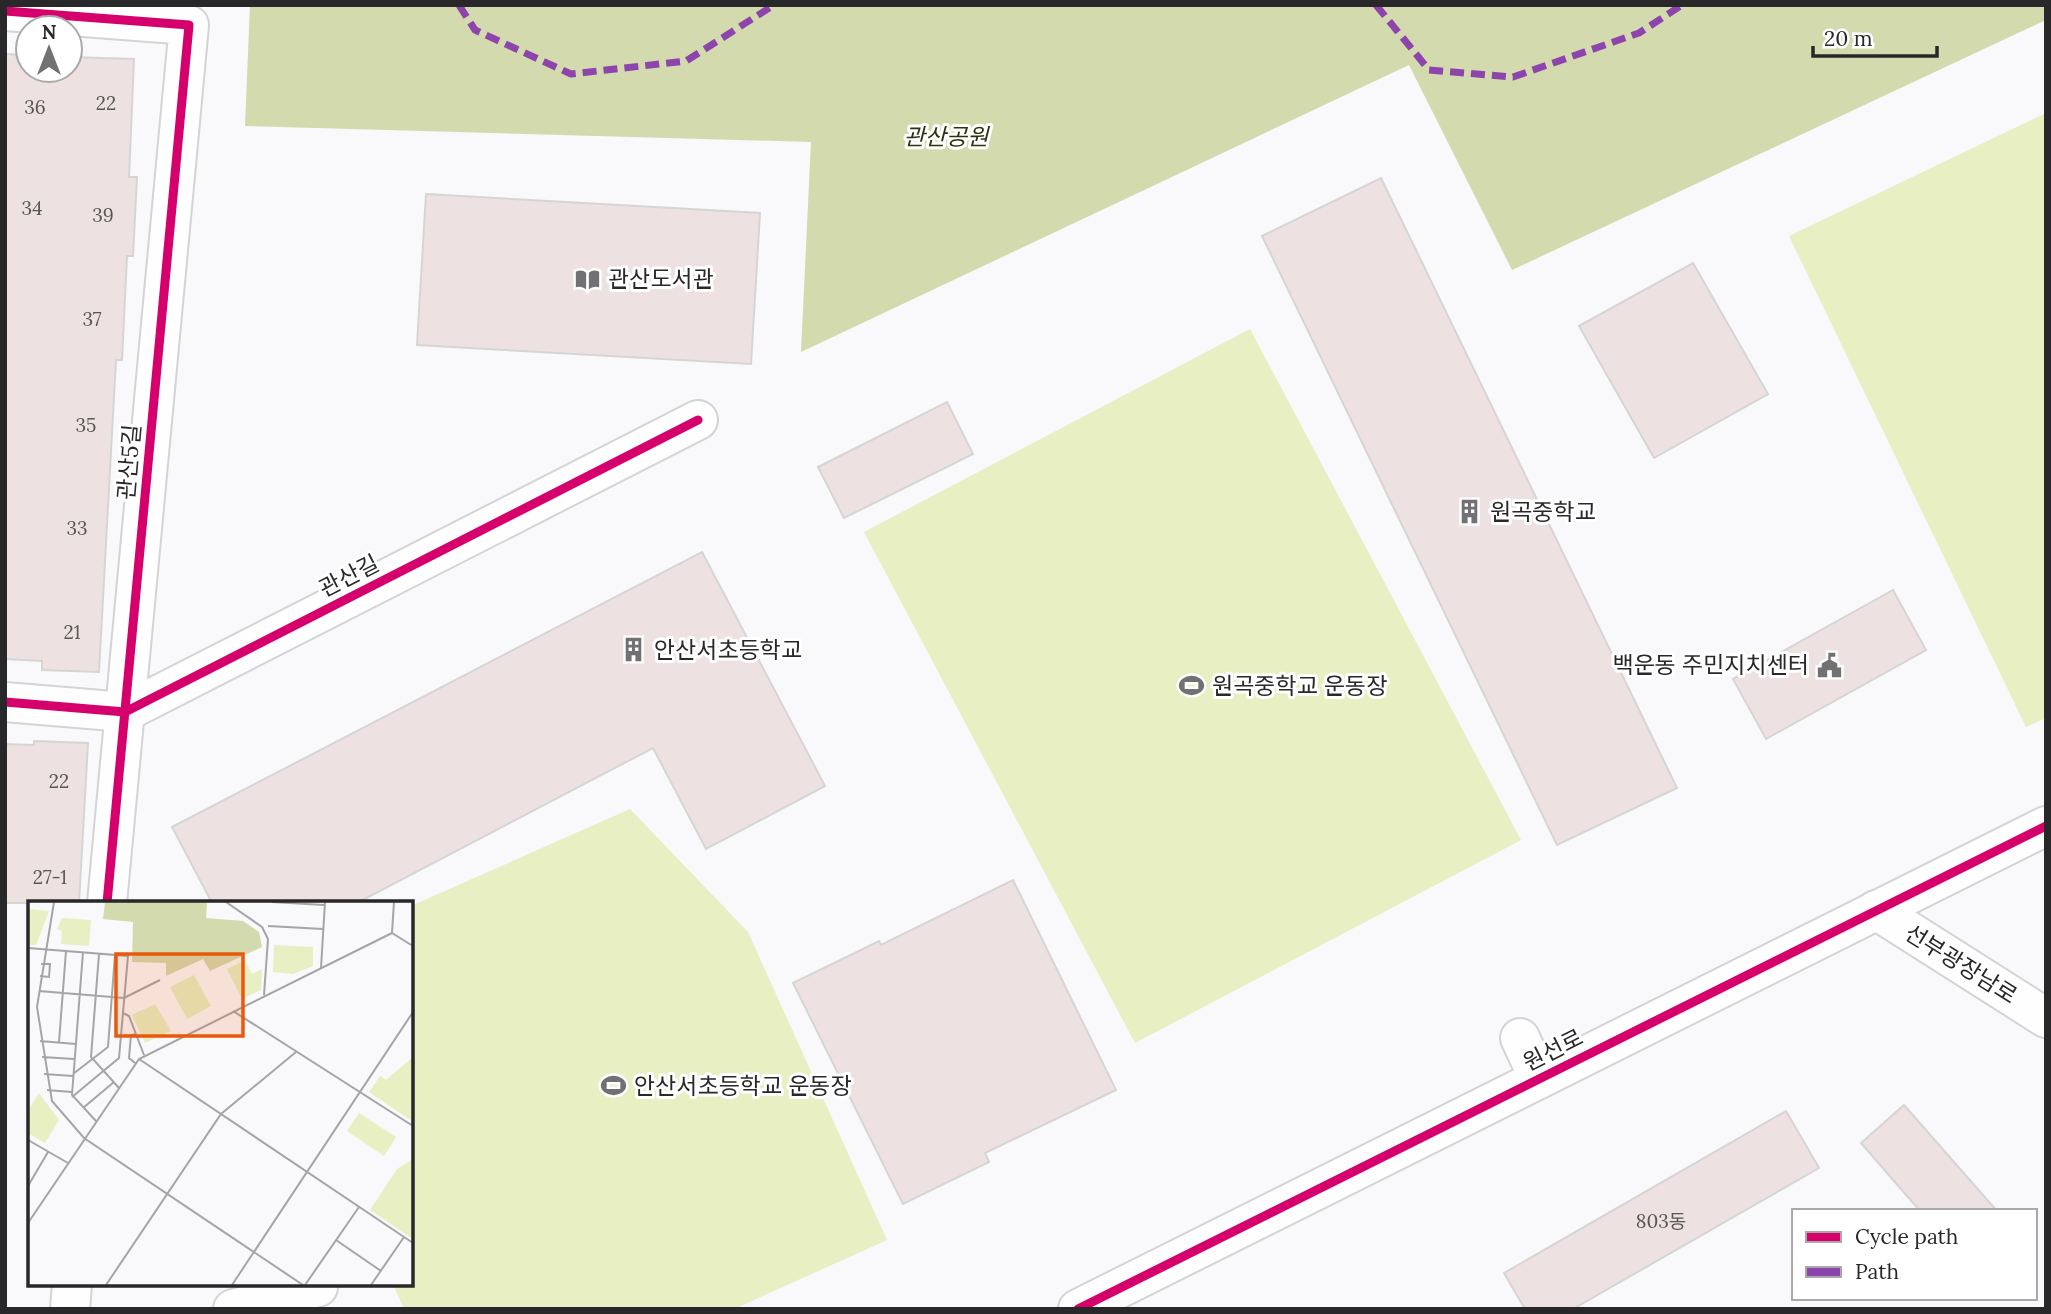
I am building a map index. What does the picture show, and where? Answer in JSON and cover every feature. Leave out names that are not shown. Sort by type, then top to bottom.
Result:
[{"type":"street","name":"관산5길","points":[[5,11],[189,25],[107,901]]},
{"type":"street","name":"관산길","points":[[125,712],[698,420]]},
{"type":"street","points":[[5,702],[125,712]]},
{"type":"street","name":"원선로","points":[[1079,1309],[2046,825]]},
{"type":"street","name":"선부광장남로","points":[[1876,910],[2046,1018]]},
{"type":"street","points":[[1520,1038],[1539,1079]]},
{"type":"street","points":[[70,1309],[72,1286]]},
{"type":"street","points":[[233,1309],[320,1293]]},
{"type":"green space","name":"관산공원","points":[[250,5],[2046,5],[2046,20],[1512,270],[1409,65],[801,352],[811,142],[245,126]]},
{"type":"green space","points":[[2046,113],[2046,718],[2026,727],[1789,236]]},
{"type":"green space","name":"원곡중학교 운동장","points":[[1250,329],[1521,840],[1135,1043],[864,532]]},
{"type":"green space","name":"안산서초등학교 운동장","points":[[630,809],[748,932],[887,1240],[734,1309],[404,1309],[394,1286],[413,1286],[413,905]]},
{"type":"building","points":[[5,54],[14,54],[14,84],[84,84],[84,57],[134,59],[129,177],[137,177],[133,256],[127,256],[122,360],[116,360],[99,672],[42,670],[42,661],[5,659]]},
{"type":"building","name":"원곡중학교","points":[[1381,178],[1677,788],[1557,845],[1262,236]]},
{"type":"building","name":"관산도서관","points":[[426,194],[760,213],[751,364],[417,345]]},
{"type":"building","points":[[1693,263],[1768,394],[1654,458],[1579,326]]},
{"type":"building","points":[[947,402],[973,454],[844,518],[818,467]]},
{"type":"building","name":"안산서초등학교","points":[[702,552],[825,786],[706,849],[653,748],[361,901],[211,901],[172,827]]},
{"type":"building","name":"백운동 주민지치센터","points":[[1893,590],[1926,650],[1766,739],[1733,679]]},
{"type":"building","points":[[34,741],[88,743],[79,901],[5,903],[5,744],[34,745]]},
{"type":"building","points":[[1013,880],[1116,1090],[985,1153],[989,1162],[903,1204],[793,983],[879,941],[881,945]]},
{"type":"building","points":[[1904,1105],[1995,1209],[1918,1209],[1861,1143]]},
{"type":"building","points":[[1786,1111],[1819,1168],[1573,1309],[1525,1309],[1504,1273]]},
{"type":"marked path","points":[[459,5],[475,30],[571,74],[686,61],[774,5]]},
{"type":"marked path","points":[[1376,5],[1429,70],[1513,77],[1639,33],[1682,5]]},
{"type":"cycle path","points":[[5,11],[189,25],[107,901]]},
{"type":"cycle path","points":[[5,702],[125,712],[698,420]]},
{"type":"cycle path","points":[[1078,1309],[2046,826]]},
{"type":"place","name":"관산도서관","points":[[588,279]]},
{"type":"place","name":"원곡중학교","points":[[1470,512]]},
{"type":"place","name":"안산서초등학교","points":[[634,650]]},
{"type":"place","name":"백운동 주민지치센터","points":[[1829,665]]},
{"type":"place","name":"원곡중학교 운동장","points":[[1192,686]]},
{"type":"place","name":"안산서초등학교 운동장","points":[[614,1086]]}]
